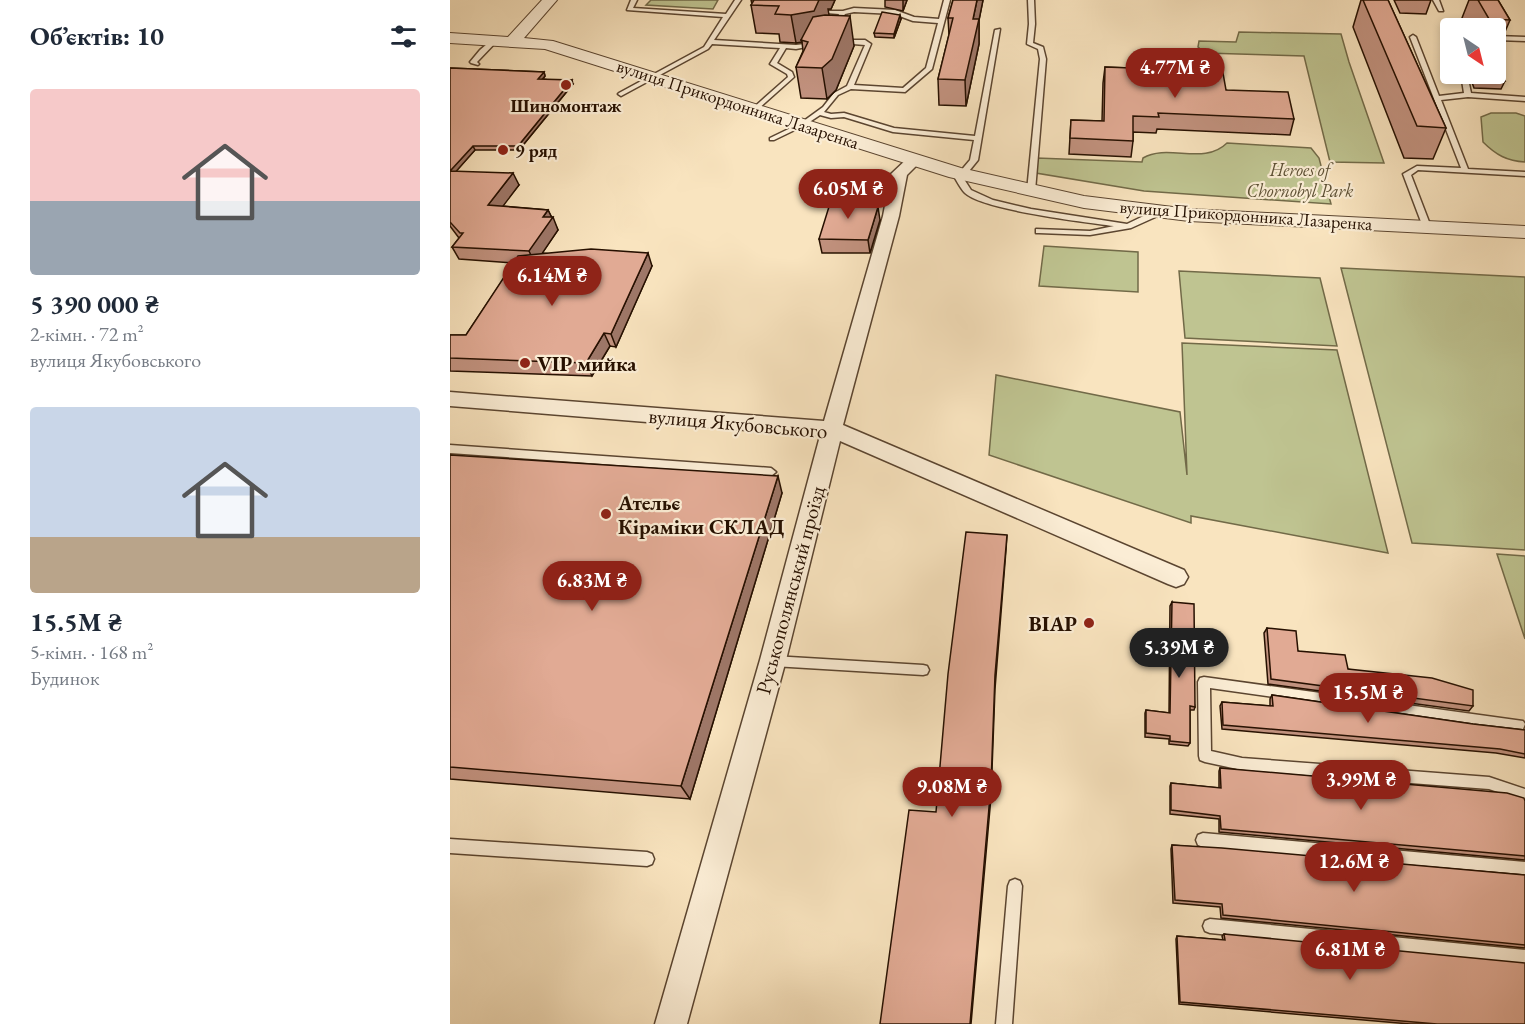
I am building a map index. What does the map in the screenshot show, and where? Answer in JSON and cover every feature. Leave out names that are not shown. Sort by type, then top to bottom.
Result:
[{"type":"street","points":[[513,40],[550,0]]},
{"type":"street","name":"вулиця Прикордонника Лазаренка","points":[[450,38],[513,40],[547,44],[914,160],[1031,191],[1159,212],[1525,232]]},
{"type":"street","name":"Руськополянський проїзд","points":[[671,1024],[773,660],[832,429],[891,216],[899,174],[914,160]]},
{"type":"street","name":"вулиця Якубовського","points":[[450,399],[832,429],[1176,577]]},
{"type":"lane","points":[[634,0],[628,9],[728,15]]},
{"type":"lane","points":[[621,94],[703,50],[711,42],[738,0]]},
{"type":"lane","points":[[772,139],[803,124],[820,112],[833,96],[850,87],[905,90],[929,69],[947,0]]},
{"type":"lane","points":[[1031,0],[1030,44],[1041,48],[1043,59],[1031,191]]},
{"type":"lane","points":[[1436,0],[1442,10]]},
{"type":"lane","points":[[829,12],[843,13],[854,10],[895,12],[912,19],[941,21]]},
{"type":"lane","points":[[838,22],[843,13]]},
{"type":"lane","points":[[998,30],[973,163],[959,173],[968,192],[991,202],[1031,211],[1128,226]]},
{"type":"lane","points":[[1413,37],[1465,170]]},
{"type":"lane","points":[[1506,38],[1525,39]]},
{"type":"lane","points":[[476,64],[473,62],[495,40]]},
{"type":"lane","points":[[830,40],[861,41],[868,44],[850,87]]},
{"type":"lane","points":[[711,42],[802,47],[819,43]]},
{"type":"lane","points":[[755,109],[791,77],[790,73],[773,64],[784,46]]},
{"type":"lane","points":[[1466,84],[1468,95]]},
{"type":"lane","points":[[1438,98],[1468,95],[1525,99]]},
{"type":"lane","points":[[820,112],[831,116],[844,115],[893,130],[978,138]]},
{"type":"lane","points":[[1426,227],[1407,174],[1417,168],[1525,174]]},
{"type":"lane","points":[[1039,231],[1090,233],[1128,226],[1159,212]]},
{"type":"lane","points":[[450,449],[771,472]]},
{"type":"lane","points":[[773,660],[923,670]]},
{"type":"lane","points":[[1519,725],[1204,682],[1205,756],[1242,764],[1489,783],[1525,795]]},
{"type":"lane","points":[[1203,840],[1525,869]]},
{"type":"lane","points":[[450,846],[647,859]]},
{"type":"lane","points":[[1004,1024],[1015,886]]},
{"type":"lane","points":[[1210,926],[1525,957]]},
{"type":"green space","points":[[651,0],[718,0],[713,9],[646,5]]},
{"type":"green space","points":[[1239,32],[1341,34],[1384,163],[1330,162],[1304,56],[1205,53],[1198,47],[1199,41],[1236,42]]},
{"type":"green space","points":[[1491,113],[1516,113],[1525,116],[1525,162],[1502,156],[1483,142],[1481,117]]},
{"type":"green space","name":"Heroes of Chornobyl Park","points":[[1227,143],[1311,148],[1319,158],[1331,204],[1144,191],[1036,173],[1037,158],[1142,162],[1143,158],[1153,154],[1208,153],[1218,150]]},
{"type":"green space","points":[[1044,246],[1138,252],[1138,292],[1039,286]]},
{"type":"green space","points":[[1341,268],[1525,277],[1525,550],[1412,543]]},
{"type":"green space","points":[[1179,271],[1320,278],[1337,346],[1185,338]]},
{"type":"green space","points":[[1182,343],[1337,350],[1388,553],[1191,516],[1191,523],[989,455],[996,375],[1180,412],[1187,475]]},
{"type":"green space","points":[[1497,554],[1525,556],[1525,639]]},
{"type":"building","points":[[754,0],[819,0],[814,11],[791,15],[775,14],[779,6],[751,5]]},
{"type":"building","points":[[953,0],[977,0],[973,19],[979,19],[965,80],[938,79],[953,18],[948,18]]},
{"type":"building","points":[[1363,0],[1388,0],[1446,128],[1417,126]]},
{"type":"building","points":[[1478,0],[1498,0],[1510,20],[1506,18],[1488,18]]},
{"type":"building","points":[[882,12],[900,15],[894,34],[874,33]]},
{"type":"building","points":[[850,16],[832,59],[822,68],[796,67],[808,42],[801,40],[813,17]]},
{"type":"building","points":[[1183,60],[1221,62],[1226,90],[1288,92],[1294,119],[1158,113],[1159,117],[1133,116],[1133,141],[1070,138],[1071,120],[1104,121],[1105,67],[1185,70]]},
{"type":"building","points":[[450,68],[544,72],[538,79],[572,80],[518,146],[473,146],[450,171]]},
{"type":"building","points":[[450,171],[513,173],[488,205],[548,210],[543,217],[553,217],[529,251],[452,247],[463,233],[460,233],[450,222]]},
{"type":"building","points":[[832,197],[865,198],[863,205],[878,207],[868,240],[819,239]]},
{"type":"building","points":[[591,249],[648,253],[611,334],[604,333],[586,363],[450,358],[450,335],[466,335],[518,256]]},
{"type":"building","points":[[450,455],[778,476],[681,786],[450,767]]},
{"type":"building","points":[[966,532],[1007,535],[995,675],[991,785],[970,1024],[880,1024],[909,810],[936,812],[948,674]]},
{"type":"building","points":[[1172,602],[1194,604],[1195,707],[1190,706],[1190,743],[1170,741],[1170,736],[1146,733],[1146,710],[1170,713]]},
{"type":"building","points":[[1267,628],[1296,631],[1298,651],[1345,655],[1348,669],[1432,678],[1473,690],[1473,706],[1271,679]]},
{"type":"building","points":[[1272,695],[1525,730],[1525,754],[1500,749],[1223,725],[1222,702],[1273,706]]},
{"type":"building","points":[[1220,768],[1507,793],[1524,798],[1525,801],[1525,856],[1221,829],[1220,816],[1171,810],[1171,783],[1221,788]]},
{"type":"building","points":[[1172,845],[1525,875],[1525,945],[1223,915],[1222,904],[1175,900]]},
{"type":"building","points":[[1224,934],[1525,963],[1525,1024],[1437,1024],[1180,1002],[1177,936],[1225,940]]},
{"type":"place","name":"Шиномонтаж","points":[[566,85]]},
{"type":"place","name":"9 ряд","points":[[503,150]]},
{"type":"place","name":"VIP мийка","points":[[525,363]]},
{"type":"place","name":"Ательє Кіраміки СКЛАД","points":[[606,514]]},
{"type":"place","name":"ВІАР","points":[[1089,623]]}]
